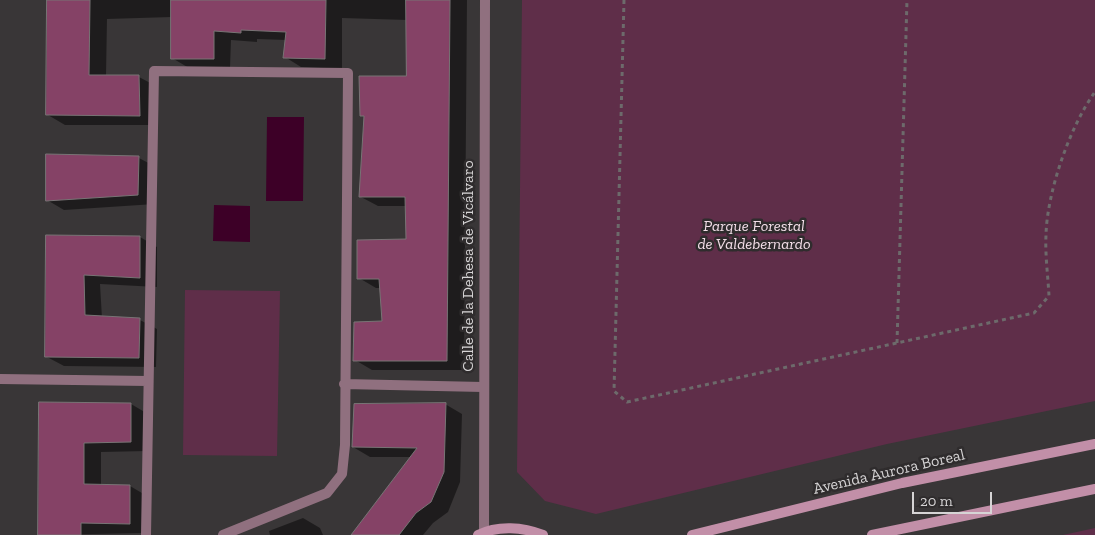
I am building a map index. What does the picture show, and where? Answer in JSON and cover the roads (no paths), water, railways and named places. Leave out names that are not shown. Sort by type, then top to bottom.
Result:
[{"type":"main road","name":"Avenida Aurora Boreal","points":[[692,535],[902,482],[1095,444]]},
{"type":"main road","points":[[872,535],[1095,489]]},
{"type":"main road","points":[[481,534],[502,528],[522,529],[543,535]]},
{"type":"street","name":"Calle de la Dehesa de Vicálvaro","points":[[481,534],[485,0]]},
{"type":"street","points":[[146,535],[154,71],[348,73],[345,445],[342,474],[326,492],[223,535]]},
{"type":"street","points":[[0,380],[148,381]]},
{"type":"street","points":[[344,384],[483,386]]},
{"type":"park label","name":"Parque Forestal de Valdebernardo","points":[[754,235]]}]
